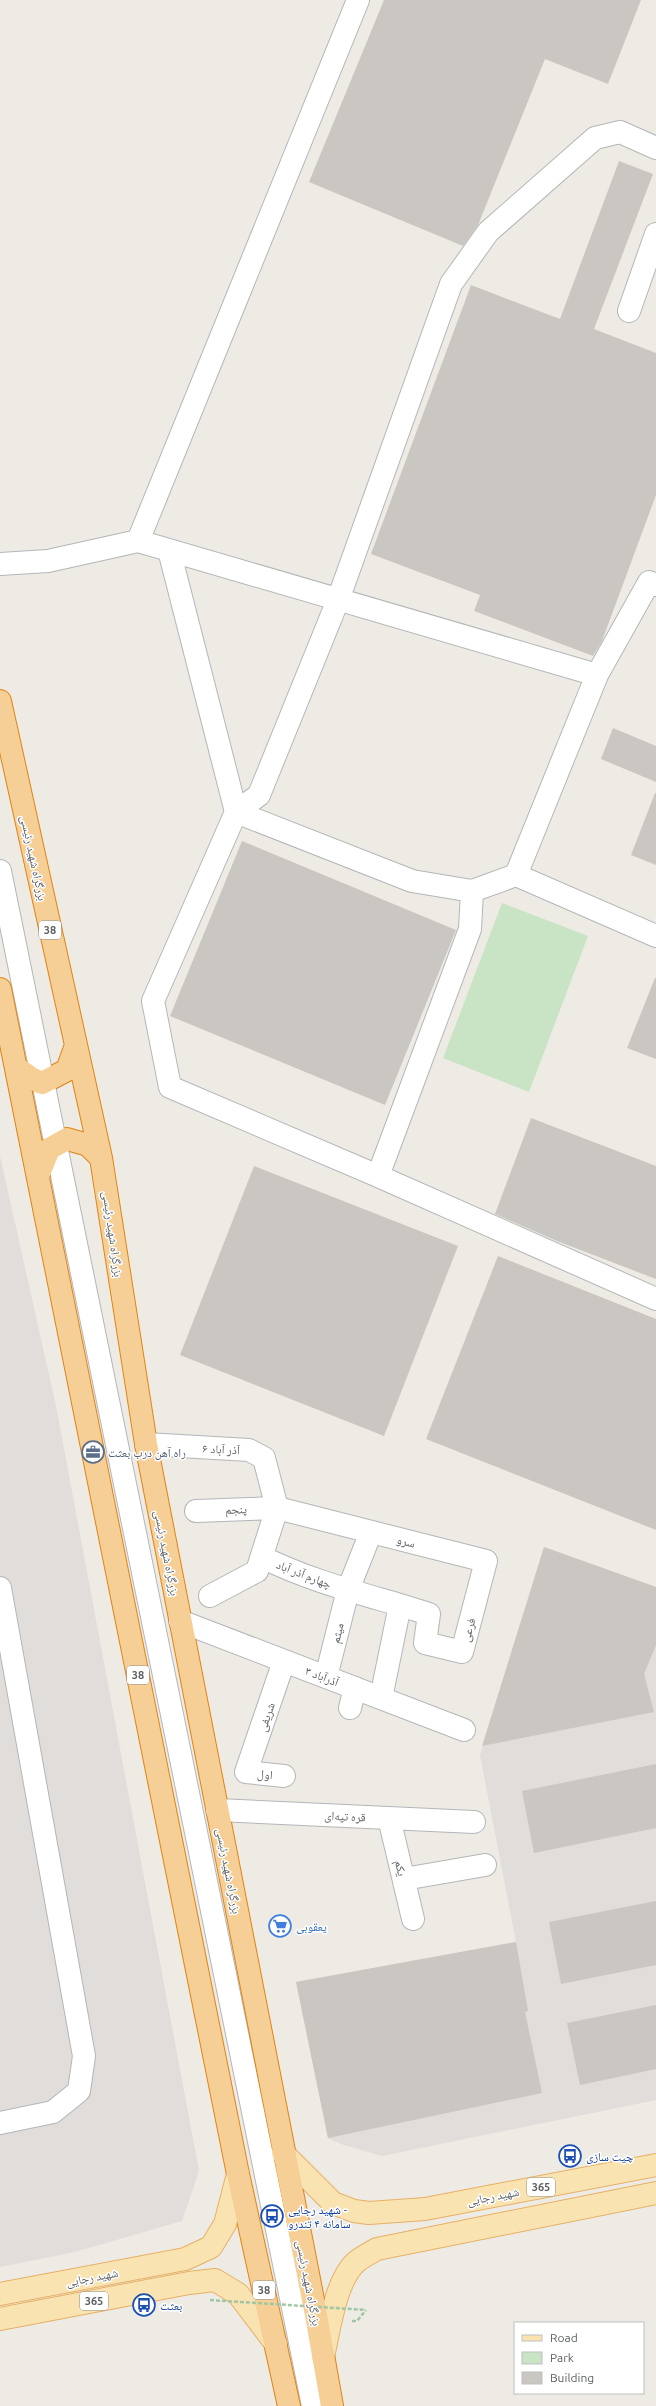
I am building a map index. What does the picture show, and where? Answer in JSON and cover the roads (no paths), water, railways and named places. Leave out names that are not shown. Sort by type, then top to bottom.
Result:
[{"type":"highway","name":"بزرگراه شهید رئیسی","points":[[0,701],[101,1158],[146,1444],[283,2153],[316,2315],[322,2360],[332,2406]]},
{"type":"highway","name":"38","points":[[0,989],[238,2174],[289,2406]]},
{"type":"highway","points":[[17,1068],[31,1078],[42,1083],[67,1070],[76,1045]]},
{"type":"highway","points":[[38,1176],[49,1149],[67,1139],[88,1146],[101,1158]]},
{"type":"highway","points":[[276,2344],[280,2406]]},
{"type":"highway","points":[[322,2360],[338,2406]]},
{"type":"main road","name":"شهید رجایی","points":[[283,2153],[333,2203],[354,2211],[369,2213],[425,2209],[656,2165]]},
{"type":"main road","name":"شهید رجایی","points":[[0,2294],[185,2259],[211,2247],[225,2224],[238,2174]]},
{"type":"main road","name":"365","points":[[322,2360],[330,2324],[344,2280],[356,2262],[377,2249],[429,2237],[656,2193]]},
{"type":"main road","name":"شهید رجایی","points":[[0,2319],[189,2283],[215,2280],[238,2294],[276,2344]]},
{"type":"street","points":[[138,541],[358,0]]},
{"type":"street","points":[[656,148],[620,132],[595,138],[488,232],[451,284],[338,600],[259,795],[236,812],[153,1001],[170,1087],[378,1176],[656,1299]]},
{"type":"street","points":[[629,311],[656,234]]},
{"type":"street","points":[[0,564],[48,561],[138,541],[597,675]]},
{"type":"street","points":[[169,550],[236,812]]},
{"type":"street","points":[[516,875],[597,675],[649,582],[656,585]]},
{"type":"street","points":[[236,812],[412,881],[472,891],[516,875],[656,936]]},
{"type":"street","points":[[0,871],[313,2406]]},
{"type":"street","points":[[378,1176],[470,929],[472,891]]},
{"type":"street","name":"آذر آباد ۶","points":[[146,1444],[249,1450],[264,1458],[277,1508]]},
{"type":"street","name":"پنجم","points":[[196,1511],[277,1508]]},
{"type":"street","name":"سرو","points":[[277,1508],[486,1561]]},
{"type":"street","name":"چهارم آذر آباد","points":[[210,1596],[256,1571],[262,1557],[277,1508]]},
{"type":"street","name":"میثم","points":[[326,1677],[348,1590],[371,1532]]},
{"type":"street","name":"چهارم آذر آباد","points":[[262,1557],[292,1572],[400,1605]]},
{"type":"street","name":"فرعی","points":[[400,1605],[429,1614],[425,1643],[462,1652],[486,1561]]},
{"type":"street","points":[[0,1588],[84,2056],[79,2091],[53,2112],[0,2123]]},
{"type":"street","points":[[381,1698],[400,1605]]},
{"type":"street","name":"۳ آذرآباد","points":[[180,1621],[326,1677],[353,1698],[381,1698],[464,1730]]},
{"type":"street","name":"شریفی","points":[[246,1772],[284,1661]]},
{"type":"street","name":"اول","points":[[246,1772],[284,1776]]},
{"type":"street","name":"قره تپه‌ای","points":[[217,1810],[474,1822]]},
{"type":"street","name":"یکم","points":[[390,1818],[413,1919]]},
{"type":"street","points":[[404,1880],[485,1864]]},
{"type":"place","name":"راه آهن درب بعثت","points":[[93,1452]]},
{"type":"place","name":"یعقوبی","points":[[280,1926]]},
{"type":"place","name":"چیت سازی","points":[[570,2156]]},
{"type":"place","name":"شهید رجایی - سامانه ۴ تندرو","points":[[272,2216]]},
{"type":"place","name":"بعثت","points":[[144,2305]]}]
